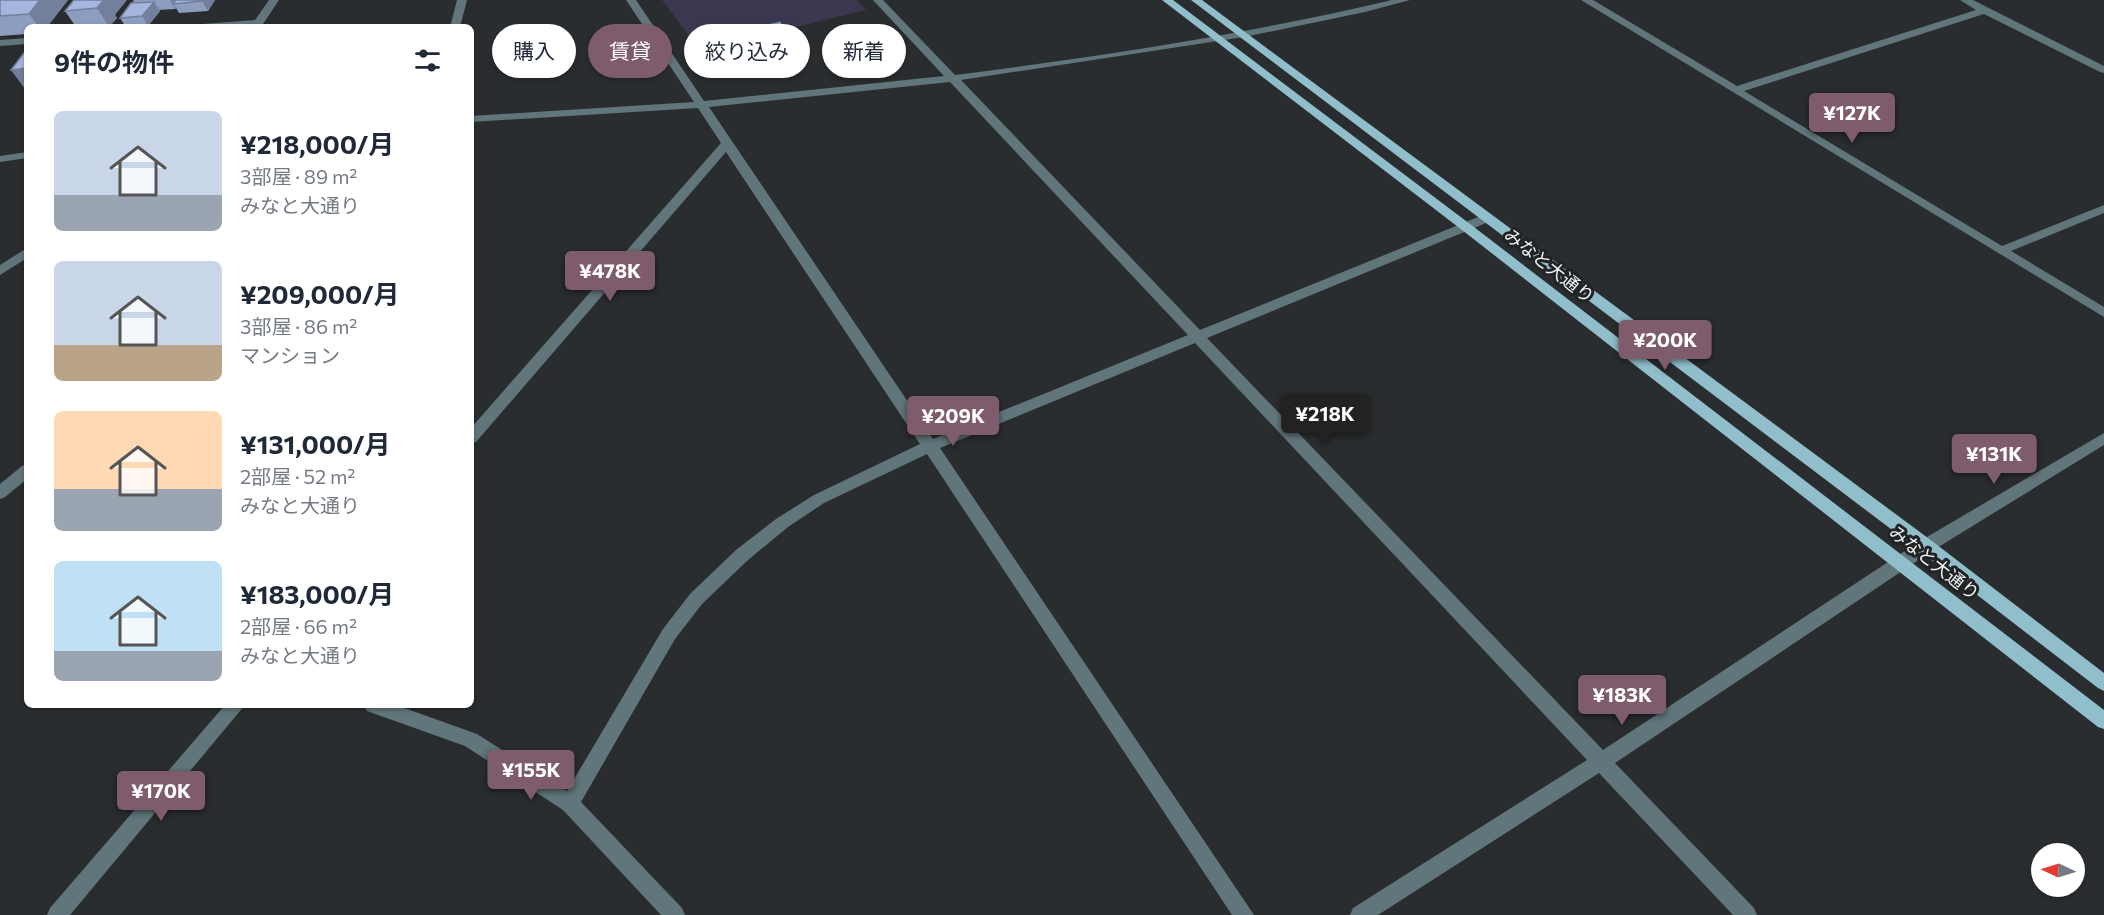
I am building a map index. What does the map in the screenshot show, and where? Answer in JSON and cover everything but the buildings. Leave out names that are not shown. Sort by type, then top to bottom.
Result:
[{"type":"main road","name":"みなと大通り","points":[[1167,0],[1466,227],[2104,721]]},
{"type":"main road","name":"みなと大通り","points":[[1196,0],[1926,546],[2104,683]]},
{"type":"street","points":[[258,24],[274,0]]},
{"type":"street","points":[[456,24],[462,0]]},
{"type":"street","points":[[631,0],[726,145],[932,445],[1244,915]]},
{"type":"street","points":[[878,0],[1747,915]]},
{"type":"street","points":[[474,119],[701,105],[953,80],[1217,40],[1405,0]]},
{"type":"street","points":[[1586,0],[2104,313]]},
{"type":"street","points":[[1965,0],[2104,70]]},
{"type":"street","points":[[1736,90],[1985,10]]},
{"type":"street","points":[[0,43],[24,41]]},
{"type":"street","points":[[474,435],[726,145]]},
{"type":"street","points":[[0,159],[24,155]]},
{"type":"street","points":[[2001,251],[2104,208]]},
{"type":"street","points":[[570,804],[658,652],[696,599],[742,555],[782,523],[819,499],[932,445],[1487,218]]},
{"type":"street","points":[[0,271],[24,254]]},
{"type":"street","points":[[1360,915],[1602,761],[1901,562],[2104,438]]},
{"type":"street","points":[[0,493],[24,473]]},
{"type":"street","points":[[57,915],[233,708]]},
{"type":"street","points":[[381,708],[471,740],[570,804],[675,915]]},
{"type":"shaded area","points":[[662,0],[857,0],[866,10],[808,24],[684,24],[684,29]]}]
